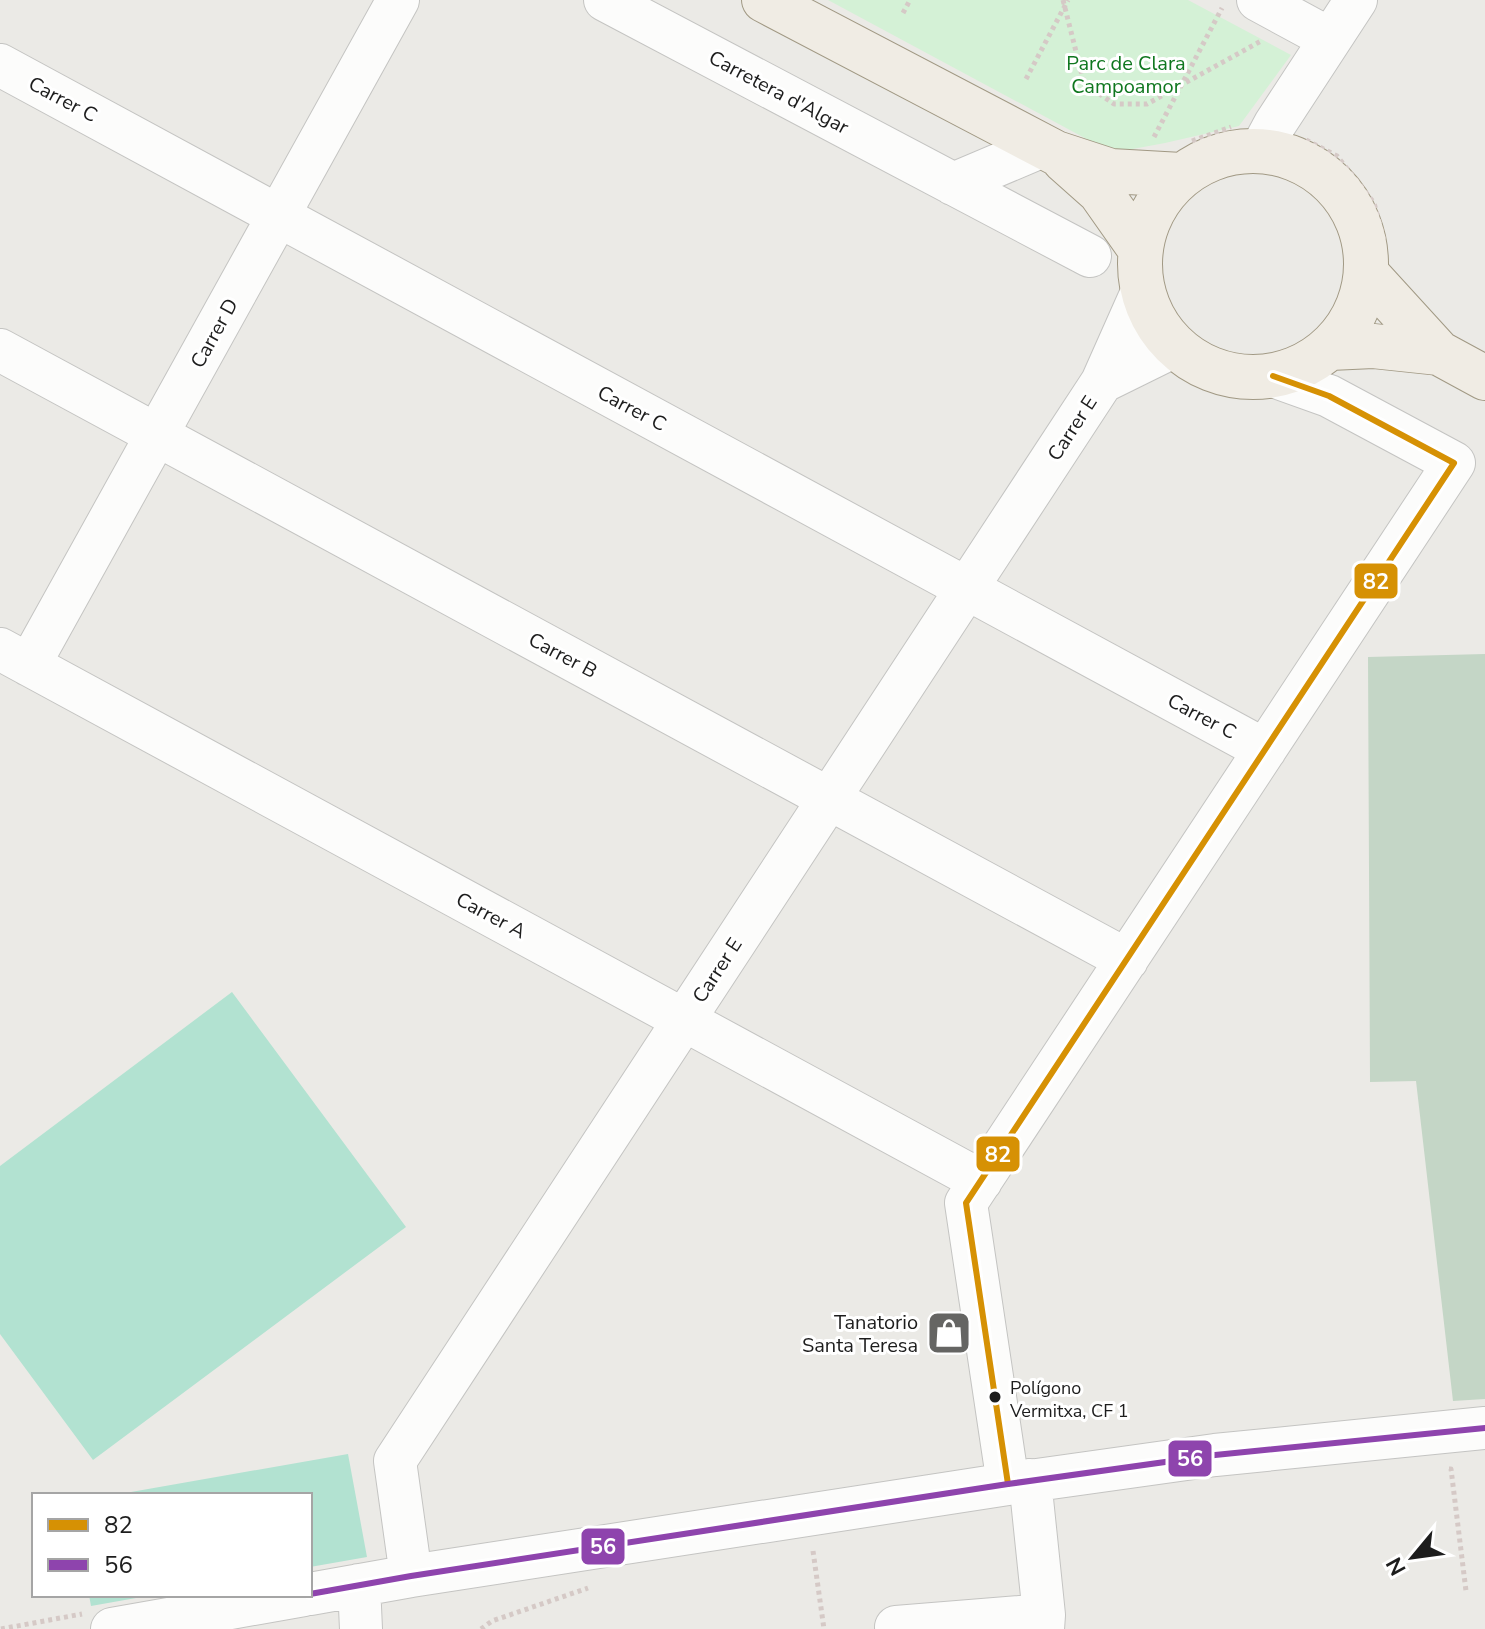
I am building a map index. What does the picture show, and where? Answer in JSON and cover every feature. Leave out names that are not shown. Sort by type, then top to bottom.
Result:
[{"type":"main road","points":[[764,0],[1049,150],[1111,171],[1181,175]]},
{"type":"main road","points":[[1049,150],[1100,192],[1140,249]]},
{"type":"main road","points":[[1261,150],[1296,158],[1327,177],[1350,204],[1363,237],[1366,273],[1361,301],[1348,327],[1330,348],[1303,366],[1273,376],[1238,377],[1204,367],[1175,346],[1155,321],[1142,292],[1140,249],[1147,221],[1161,196],[1181,175],[1206,160],[1233,151],[1261,150]]},
{"type":"main road","points":[[1366,273],[1439,353],[1485,378]]},
{"type":"main road","points":[[1330,348],[1373,346],[1439,353]]},
{"type":"street","name":"Carrer D","points":[[15,657],[157,435],[398,0]]},
{"type":"street","name":"Carretera d'Algar","points":[[605,0],[1090,256]]},
{"type":"street","points":[[1258,0],[1314,30]]},
{"type":"street","points":[[1261,150],[1314,30],[1356,0]]},
{"type":"street","name":"Carrer C","points":[[0,65],[1265,750]]},
{"type":"street","points":[[953,184],[1049,150]]},
{"type":"street","name":"Carrer E","points":[[411,1576],[395,1461],[1102,382],[1142,292]]},
{"type":"street","name":"Carrer E","points":[[1102,382],[1175,346]]},
{"type":"street","name":"Carrer B","points":[[0,350],[1127,960]]},
{"type":"street","points":[[896,1627],[1044,1622],[966,1203],[1454,463],[1329,396],[1273,376]]},
{"type":"street","name":"Carrer A","points":[[15,657],[981,1181]]},
{"type":"street","points":[[312,1594],[1019,1482],[1215,1455],[1485,1428]]},
{"type":"street","points":[[359,1585],[361,1629]]},
{"type":"street","points":[[112,1629],[184,1623],[295,1597]]},
{"type":"path","points":[[903,13],[910,0]]},
{"type":"path","points":[[1149,146],[1226,0]]},
{"type":"path","points":[[1066,2],[1084,83],[1114,104],[1147,104],[1181,85],[1314,30]]},
{"type":"path","points":[[1026,79],[1066,2]]},
{"type":"path","points":[[808,1514],[824,1629]]},
{"type":"green space","name":"Parc de Clara Campoamor","points":[[828,0],[1188,0],[1291,55],[1239,126],[1122,151],[1094,143]]},
{"type":"green space","points":[[1485,654],[1485,1399],[1453,1401],[1416,1081],[1370,1082],[1368,657]]},
{"type":"green space","points":[[232,992],[406,1227],[93,1460],[0,1334],[0,1166]]},
{"type":"green space","points":[[348,1454],[367,1557],[312,1567],[312,1493],[125,1493]]},
{"type":"green space","points":[[89,1597],[142,1597],[91,1606]]},
{"type":"transit line","name":"82","points":[[1008,1484],[966,1203],[1454,463],[1329,396],[1273,376]]},
{"type":"transit line","name":"56","points":[[312,1594],[1008,1484],[1215,1455],[1485,1428]]},
{"type":"place","name":"Tanatorio Santa Teresa","points":[[949,1333]]},
{"type":"place","name":"Polígono Vermitxa, CF 1","points":[[995,1397]]}]
